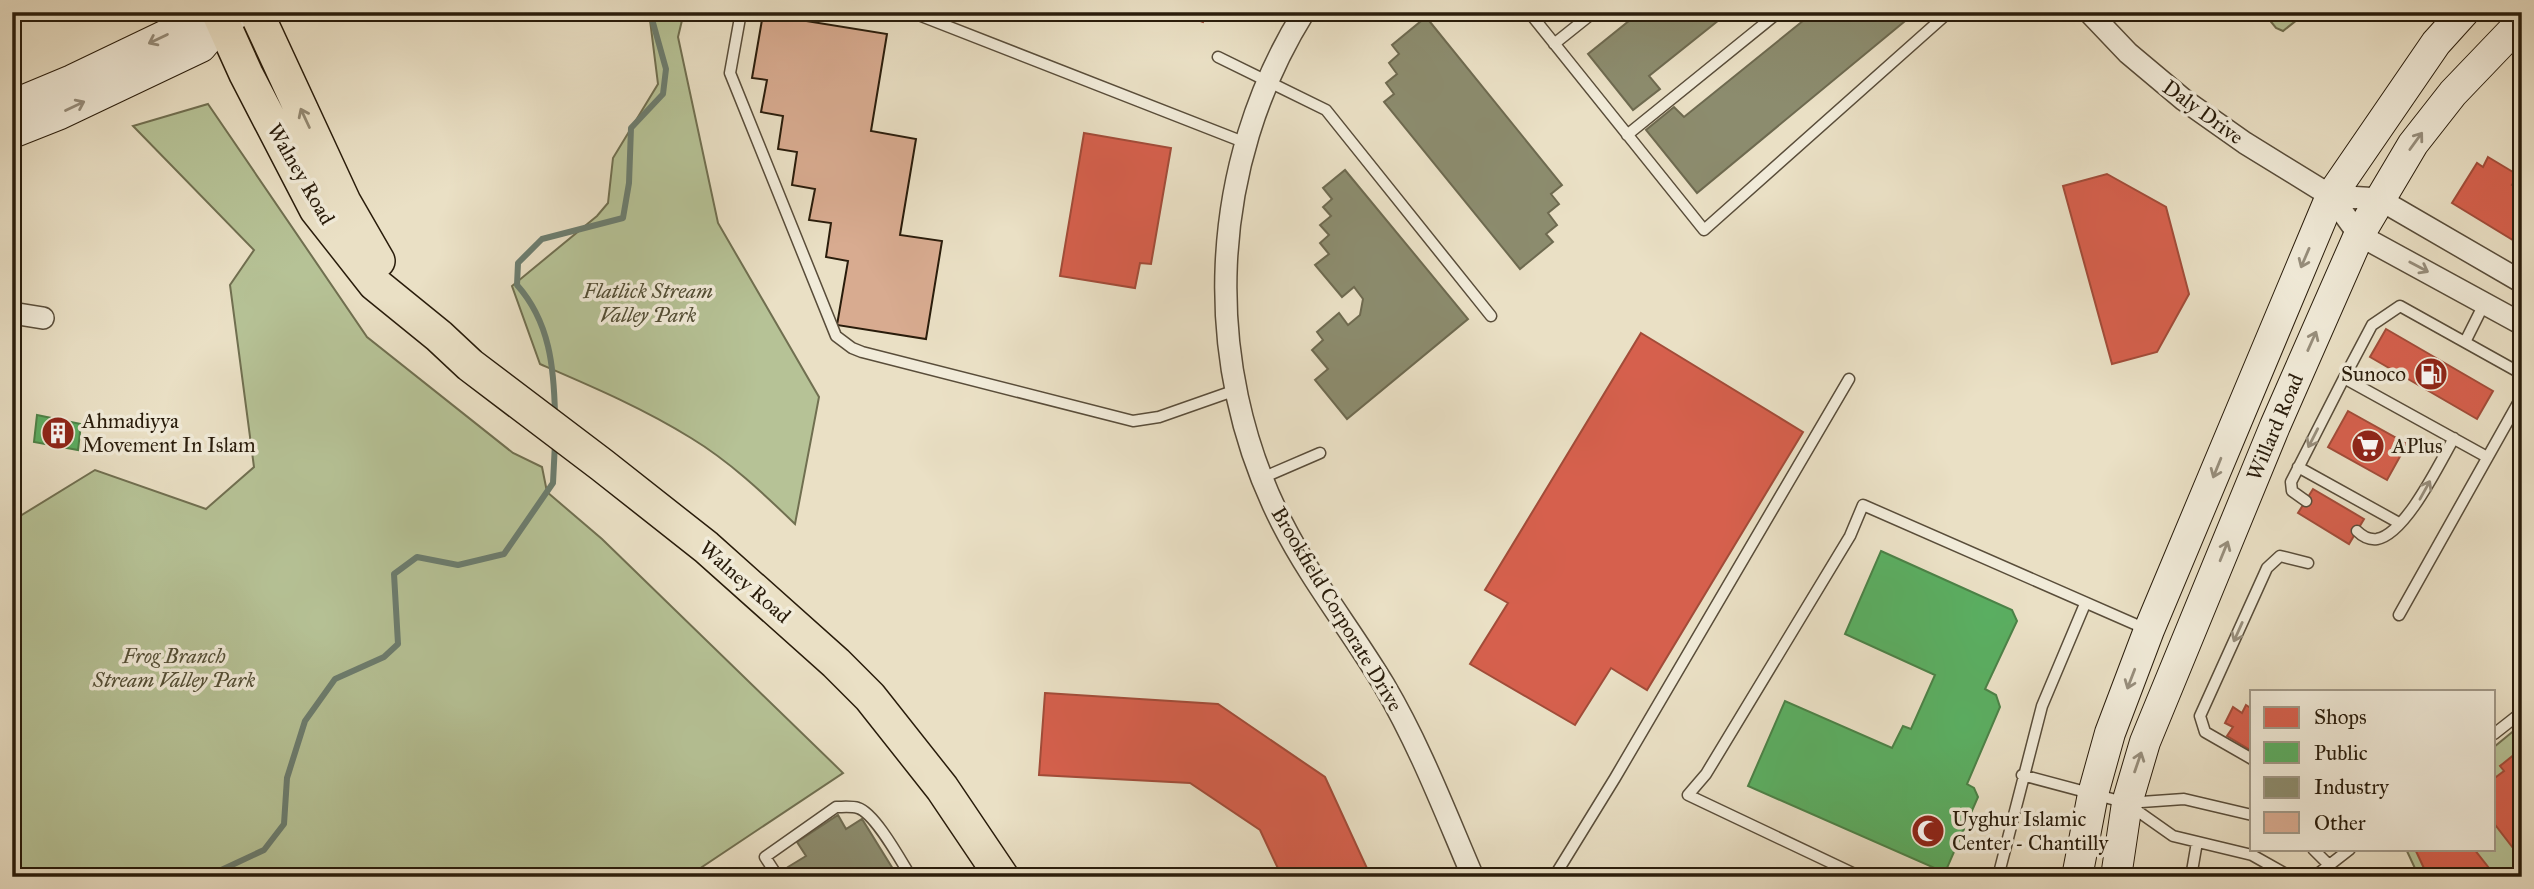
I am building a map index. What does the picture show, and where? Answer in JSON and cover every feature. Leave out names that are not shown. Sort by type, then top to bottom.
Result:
[{"type":"main road","name":"Walney Road","points":[[256,12],[344,202],[381,265],[439,336]]},
{"type":"main road","name":"Willard Road","points":[[2077,877],[2093,794],[2110,733],[2149,631],[2331,195],[2436,43],[2464,12]]},
{"type":"main road","name":"Walney Road","points":[[226,15],[246,74],[316,209],[374,284],[510,397],[602,465],[748,583],[836,663],[870,697],[942,788],[1002,877]]},
{"type":"main road","points":[[12,105],[189,24],[226,15]]},
{"type":"main road","points":[[12,133],[60,114],[201,47],[226,15]]},
{"type":"main road","name":"Willard Road","points":[[2116,877],[2127,803],[2145,742],[2275,426],[2359,236],[2413,144],[2453,93],[2522,21]]},
{"type":"street","name":"Brookfield Corporate Drive","points":[[1304,12],[1269,80],[1246,143],[1233,194],[1226,261],[1227,328],[1241,418],[1262,478],[1298,553],[1384,685],[1415,744],[1473,877]]},
{"type":"street","name":"Daly Drive","points":[[2089,12],[2128,53],[2184,100],[2245,143],[2331,195],[2359,236]]},
{"type":"street","name":"Daly Drive","points":[[2331,195],[2379,199]]},
{"type":"street","points":[[2379,199],[2522,282]]},
{"type":"street","points":[[2359,236],[2522,324]]},
{"type":"street","points":[[12,313],[43,318]]},
{"type":"lane","points":[[741,12],[730,73],[836,336],[843,342],[862,352],[1133,421],[1159,417],[1236,390]]},
{"type":"lane","points":[[911,12],[1246,143]]},
{"type":"lane","points":[[1529,12],[1704,230],[1949,12]]},
{"type":"lane","points":[[1554,44],[1594,12]]},
{"type":"lane","points":[[1627,135],[1779,12]]},
{"type":"lane","points":[[1218,57],[1326,110],[1492,316]]},
{"type":"lane","points":[[2465,342],[2484,302]]},
{"type":"lane","points":[[2306,500],[2292,491],[2291,482],[2298,467],[2372,325],[2400,306],[2522,374]]},
{"type":"lane","points":[[2344,378],[2487,457]]},
{"type":"lane","points":[[1553,877],[1615,778],[1849,379]]},
{"type":"lane","points":[[2399,615],[2522,396]]},
{"type":"lane","points":[[2357,531],[2364,537],[2377,539],[2390,533],[2417,504],[2454,438]]},
{"type":"lane","points":[[1262,478],[1320,453]]},
{"type":"lane","points":[[2298,467],[2399,523]]},
{"type":"lane","points":[[1861,877],[1688,795],[1706,774],[1814,596],[1850,536],[1863,505],[2149,631]]},
{"type":"lane","points":[[2250,758],[2205,732],[2200,716],[2267,568],[2280,556],[2308,563]]},
{"type":"lane","points":[[1998,877],[2022,775],[2042,706],[2085,604]]},
{"type":"lane","points":[[2496,732],[2522,712]]},
{"type":"lane","points":[[2022,775],[2127,803],[2184,799],[2250,815]]},
{"type":"lane","points":[[2127,803],[2174,836],[2252,855],[2291,877]]},
{"type":"lane","points":[[778,877],[765,857],[836,807],[847,807],[858,808],[869,814],[911,877]]},
{"type":"lane","points":[[2191,877],[2197,842]]},
{"type":"lane","points":[[2315,850],[2329,865],[2335,877]]},
{"type":"lane","points":[[2314,877],[2349,850]]},
{"type":"green space","name":"Flatlick Stream Valley Park","points":[[649,12],[684,12],[678,37],[718,223],[819,397],[795,524],[732,467],[691,438],[636,407],[540,364],[512,286],[597,216],[608,203],[613,158],[658,84]]},
{"type":"green space","points":[[2263,12],[2307,12],[2283,31],[2276,28]]},
{"type":"green space","name":"Frog Branch Stream Valley Park","points":[[208,104],[367,337],[513,453],[542,467],[547,492],[602,539],[843,773],[687,877],[12,877],[12,521],[95,470],[206,509],[254,467],[230,285],[254,250],[133,126]]},
{"type":"green space","points":[[2522,724],[2522,877],[2419,877],[2406,850],[2496,850],[2496,745]]},
{"type":"building: Shops","points":[[1175,12],[1207,12],[1203,22]]},
{"type":"building: Shops","points":[[1084,133],[1171,148],[1151,264],[1140,263],[1135,288],[1060,276]]},
{"type":"building: Shops","points":[[2488,157],[2518,175],[2512,185],[2522,191],[2521,245],[2452,203],[2477,163],[2483,167]]},
{"type":"building: Shops","points":[[2107,174],[2166,207],[2189,294],[2157,352],[2112,364],[2063,186]]},
{"type":"building: Shops","name":"Sunoco","points":[[2386,329],[2493,391],[2477,419],[2370,357]]},
{"type":"building: Shops","points":[[1641,333],[1803,432],[1647,690],[1611,668],[1575,725],[1470,664],[1508,603],[1485,590]]},
{"type":"building: Shops","name":"APlus","points":[[2348,411],[2407,444],[2387,480],[2328,447]]},
{"type":"building: Shops","points":[[2313,489],[2364,519],[2349,544],[2298,513]]},
{"type":"building: Shops","points":[[1045,693],[1218,704],[1325,777],[1371,877],[1282,877],[1260,830],[1190,783],[1039,775]]},
{"type":"building: Shops","points":[[2246,705],[2250,708],[2250,750],[2227,736],[2233,727],[2225,723],[2233,707],[2242,713]]},
{"type":"building: Shops","points":[[2515,754],[2522,759],[2522,842],[2513,848],[2496,826],[2496,777],[2504,771],[2500,766]]},
{"type":"building: Shops","points":[[2415,850],[2475,850],[2496,877],[2428,877]]},
{"type":"building: Public","name":"Ahmadiyya Movement In Islam","points":[[37,415],[81,424],[78,450],[34,442]]},
{"type":"building: Public","points":[[1881,551],[2012,610],[2017,621],[1985,689],[1996,695],[2000,707],[1967,784],[1974,788],[1978,797],[1947,868],[1939,870],[1748,786],[1785,701],[1892,748],[1903,726],[1911,729],[1935,675],[1845,634]]},
{"type":"building: Industry","points":[[1640,12],[1729,12],[1649,76],[1660,89],[1633,110],[1588,54]]},
{"type":"building: Industry","points":[[1814,12],[1916,12],[1697,193],[1646,130],[1674,107],[1684,117]]},
{"type":"building: Industry","points":[[1426,17],[1562,185],[1551,194],[1559,204],[1548,213],[1557,225],[1546,234],[1553,242],[1520,269],[1384,102],[1394,94],[1386,83],[1397,74],[1389,63],[1399,54],[1392,45]]},
{"type":"building: Industry","points":[[1345,170],[1468,319],[1347,419],[1315,380],[1328,369],[1312,350],[1323,340],[1317,332],[1339,313],[1348,325],[1360,315],[1363,299],[1354,287],[1342,297],[1315,265],[1329,254],[1320,243],[1329,235],[1320,225],[1331,216],[1323,207],[1332,199],[1323,188]]},
{"type":"building: Industry","points":[[838,815],[846,829],[862,819],[898,877],[794,877],[788,867],[806,856],[797,842]]},
{"type":"building: Other","points":[[21,12],[37,12],[24,19]]},
{"type":"building: Other","points":[[763,14],[887,34],[871,131],[916,139],[900,235],[942,241],[926,339],[837,325],[848,261],[826,257],[831,223],[809,220],[815,189],[792,185],[797,152],[778,149],[783,116],[761,112],[767,80],[752,78]]},
{"type":"waterway","points":[[555,415],[548,346],[537,314],[517,285],[518,263],[542,239],[623,218],[629,183],[631,128],[663,94],[666,69],[650,12]]},
{"type":"waterway","points":[[211,877],[264,850],[284,824],[287,778],[305,721],[335,679],[384,657],[398,644],[394,574],[417,557],[458,565],[504,554],[553,483],[555,443]]},
{"type":"place","name":"Sunoco","points":[[2431,374]]},
{"type":"place","name":"Ahmadiyya Movement In Islam","points":[[58,433]]},
{"type":"place","name":"APlus","points":[[2368,446]]},
{"type":"place","name":"Uyghur Islamic Center - Chantilly","points":[[1928,831]]}]
